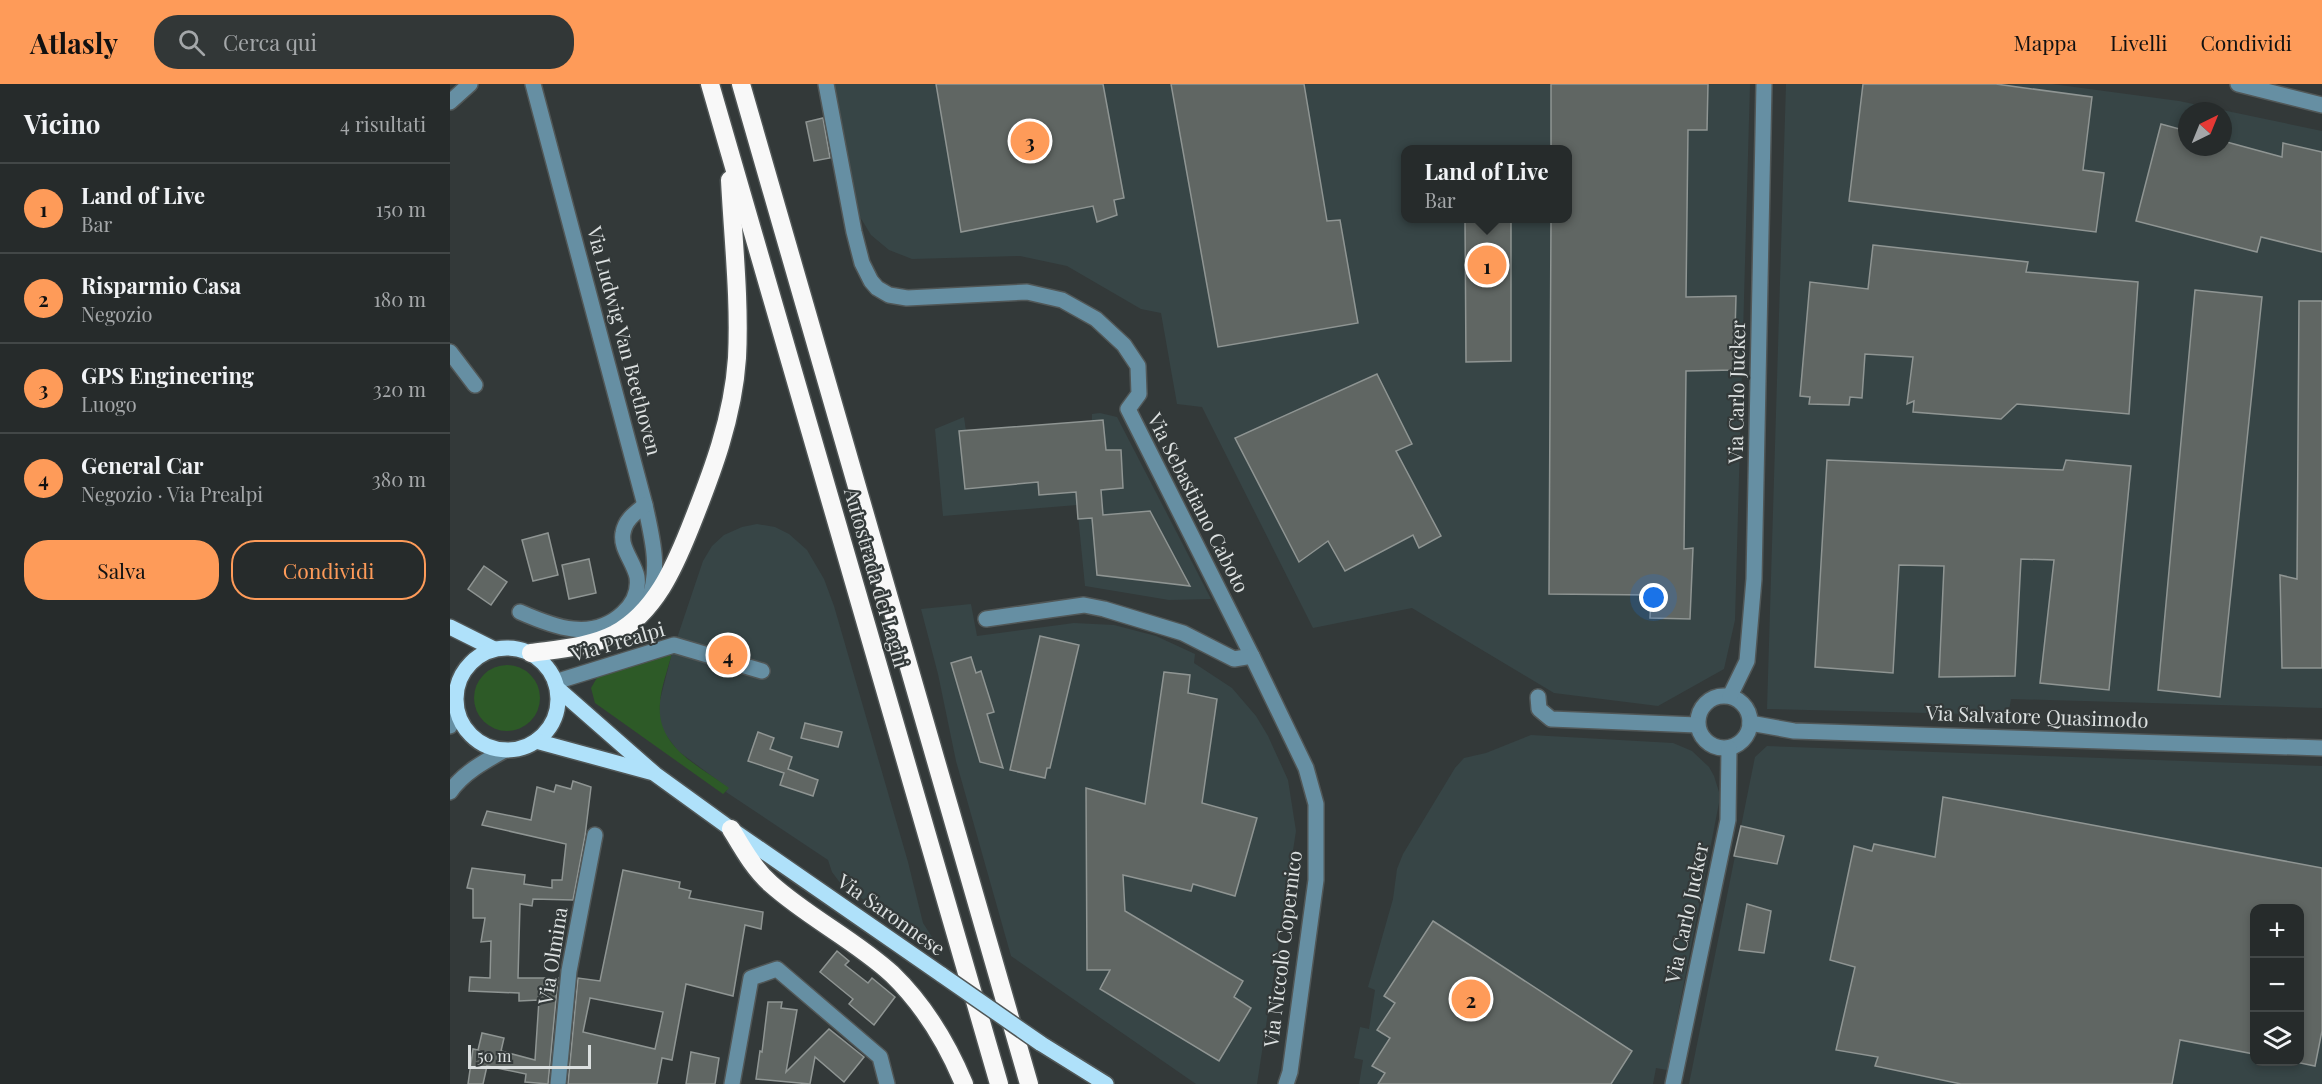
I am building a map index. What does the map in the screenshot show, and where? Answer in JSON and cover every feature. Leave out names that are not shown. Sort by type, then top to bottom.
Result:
[{"type":"highway","name":"Autostrada dei Laghi","points":[[710,84],[999,1084]]},
{"type":"highway","name":"Autostrada dei Laghi","points":[[741,84],[1029,1084]]},
{"type":"highway","points":[[531,654],[593,643],[616,633],[645,609],[664,586],[677,561],[715,467],[729,414],[737,358],[728,148]]},
{"type":"highway","points":[[731,829],[750,859],[773,885],[892,974],[928,1015],[941,1035],[964,1084]]},
{"type":"main road","points":[[450,627],[494,649]]},
{"type":"main road","points":[[531,654],[509,647],[494,649],[473,660],[453,683],[457,712],[463,727],[474,739],[489,747],[505,750],[518,749],[536,741],[551,725],[557,711],[556,685]]},
{"type":"main road","name":"Via Saronnese","points":[[531,654],[543,662],[556,685],[655,774],[1040,1044],[1106,1084]]},
{"type":"main road","name":"Via Saronnese","points":[[536,741],[655,774]]},
{"type":"street","points":[[450,102],[470,84]]},
{"type":"street","name":"Via Ludwig Van Beethoven","points":[[533,84],[654,545],[655,585],[645,609]]},
{"type":"street","name":"Via Sebastiano Caboto","points":[[826,84],[854,232],[866,273],[877,288],[889,295],[907,298],[1027,292],[1062,300],[1096,319],[1124,345],[1138,366],[1139,394],[1128,409],[1252,656]]},
{"type":"street","name":"Via Carlo Jucker","points":[[1730,696],[1747,661],[1754,579],[1764,84]]},
{"type":"street","points":[[2238,84],[2322,105]]},
{"type":"street","points":[[450,352],[475,385]]},
{"type":"street","points":[[520,612],[560,628],[589,631],[616,620],[630,607],[637,589],[637,576],[622,536],[631,516],[645,505]]},
{"type":"street","points":[[986,619],[1084,605],[1174,630],[1208,644],[1234,659],[1252,656]]},
{"type":"street","name":"Via Prealpi","points":[[556,685],[675,645],[762,671]]},
{"type":"street","name":"Via Niccolò Copernico","points":[[1252,656],[1306,768],[1316,804],[1316,880],[1289,1080]]},
{"type":"street","points":[[1730,696],[1745,706],[1750,723],[1744,739],[1729,748],[1711,746],[1704,740],[1697,725],[1701,708],[1706,702],[1713,698],[1730,696]]},
{"type":"street","points":[[1538,697],[1539,710],[1551,719],[1697,725]]},
{"type":"street","points":[[450,726],[457,712]]},
{"type":"street","name":"Via Salvatore Quasimodo","points":[[1750,723],[1794,731],[2322,748]]},
{"type":"street","name":"Via Carlo Jucker","points":[[1673,1084],[1728,820],[1729,748]]},
{"type":"street","points":[[450,792],[481,763],[505,750]]},
{"type":"street","name":"Via Olmina","points":[[558,1084],[569,971],[595,835]]},
{"type":"street","points":[[732,1084],[751,978],[777,969],[879,1057],[886,1084]]},
{"type":"street","points":[[1093,1076],[1119,1084]]},
{"type":"shaded area","points":[[834,84],[1750,84],[1735,620],[1724,669],[1658,706],[1554,693],[1412,608],[1313,628],[1202,407],[1177,404],[1161,313],[1141,309],[1067,266],[1020,256],[912,259],[889,250],[871,235],[857,212]]},
{"type":"shaded area","points":[[1786,84],[2052,84],[2179,101],[2184,102],[2178,102],[2178,156],[2232,156],[2232,112],[2322,131],[2322,708],[2011,699],[2008,715],[1767,709]]},
{"type":"shaded area","points":[[1100,413],[1117,417],[1211,599],[1169,600],[1085,586],[1077,505],[943,516],[935,429],[964,417],[966,431],[1092,421],[1092,414]]},
{"type":"shaded area","points":[[757,524],[775,527],[789,534],[807,550],[824,579],[834,606],[908,862],[923,923],[943,954],[841,884],[832,872],[828,860],[726,792],[728,788],[678,751],[662,730],[659,715],[660,700],[672,653],[703,561],[712,546],[724,535],[742,527]]},
{"type":"shaded area","points":[[971,604],[977,636],[1074,623],[1114,625],[1156,636],[1195,654],[1194,663],[1232,688],[1256,716],[1268,736],[1288,780],[1296,831],[1257,1084],[1196,1084],[1011,956],[956,761],[938,674],[921,609]]},
{"type":"shaded area","points":[[1531,735],[1673,743],[1692,751],[1709,767],[1714,776],[1719,792],[1719,803],[1667,1070],[1656,1068],[1653,1084],[1359,1084],[1363,1060],[1354,1058],[1360,1027],[1369,1029],[1375,990],[1368,987],[1393,899],[1397,869],[1403,854],[1455,768],[1464,758],[1486,753]]},
{"type":"shaded area","points":[[1767,746],[2322,766],[2322,1084],[1689,1084],[1755,757]]},
{"type":"green space","points":[[672,653],[660,703],[665,732],[672,743],[692,763],[729,788],[723,794],[595,703],[591,688],[598,676]]},
{"type":"green space","points":[[507,665],[519,668],[530,675],[537,686],[540,698],[537,710],[530,721],[519,728],[507,731],[495,728],[484,721],[477,710],[474,698],[477,686],[484,675],[495,668]]},
{"type":"building","points":[[936,84],[1103,84],[1124,198],[1114,200],[1117,215],[1097,222],[1093,206],[961,232]]},
{"type":"building","points":[[1171,84],[1304,84],[1327,221],[1340,220],[1358,323],[1218,347]]},
{"type":"building","points":[[1551,84],[1708,84],[1707,130],[1688,130],[1686,297],[1736,296],[1734,370],[1686,371],[1684,549],[1693,548],[1690,619],[1650,618],[1651,595],[1549,594],[1551,223],[1572,223],[1572,145],[1551,145]]},
{"type":"building","points":[[1863,84],[1996,84],[2092,97],[2083,170],[2104,173],[2096,232],[1849,201]]},
{"type":"building","points":[[823,118],[830,158],[814,161],[806,122]]},
{"type":"building","points":[[2161,124],[2178,129],[2178,156],[2232,156],[2232,143],[2282,157],[2283,143],[2322,152],[2322,252],[2261,237],[2257,252],[2136,221]]},
{"type":"building","points":[[1465,223],[1511,223],[1511,361],[1466,362]]},
{"type":"building","points":[[1873,245],[2028,262],[2026,272],[2138,282],[2129,414],[2017,404],[2001,419],[1913,412],[1914,401],[1907,404],[1913,357],[1865,354],[1862,398],[1850,397],[1849,405],[1809,404],[1810,397],[1800,396],[1810,282],[1868,289]]},
{"type":"building","points":[[2195,290],[2262,297],[2220,697],[2158,690]]},
{"type":"building","points":[[2299,301],[2322,301],[2322,668],[2282,668],[2280,575],[2297,579]]},
{"type":"building","points":[[1377,374],[1412,444],[1396,451],[1441,536],[1419,548],[1413,535],[1345,571],[1328,541],[1299,562],[1235,438]]},
{"type":"building","points":[[1103,420],[1106,450],[1121,450],[1123,488],[1101,490],[1103,515],[1150,511],[1190,586],[1097,575],[1092,518],[1078,519],[1076,492],[1039,495],[1038,482],[965,489],[959,431]]},
{"type":"building","points":[[1827,460],[2063,470],[2066,460],[2131,466],[2109,690],[2040,683],[2054,560],[2021,559],[2015,676],[1939,677],[1944,566],[1899,565],[1893,673],[1815,667]]},
{"type":"building","points":[[548,533],[558,575],[533,581],[522,540]]},
{"type":"building","points":[[589,559],[596,593],[569,599],[562,565]]},
{"type":"building","points":[[484,566],[507,582],[491,605],[468,589]]},
{"type":"building","points":[[1040,636],[1079,645],[1050,768],[1047,768],[1045,778],[1010,770]]},
{"type":"building","points":[[971,657],[976,673],[981,671],[994,712],[987,714],[1003,768],[980,762],[951,663]]},
{"type":"building","points":[[1164,672],[1190,675],[1188,693],[1217,699],[1202,803],[1257,818],[1235,896],[1193,884],[1191,891],[1123,875],[1125,911],[1243,981],[1234,997],[1251,1008],[1219,1061],[1100,989],[1110,970],[1087,970],[1086,788],[1145,804]]},
{"type":"building","points":[[805,723],[842,732],[838,747],[801,738]]},
{"type":"building","points":[[758,732],[774,738],[770,749],[792,757],[788,769],[818,780],[813,796],[780,785],[784,773],[748,761]]},
{"type":"building","points":[[573,781],[591,787],[573,900],[533,899],[532,906],[520,904],[518,978],[558,978],[548,1084],[525,1082],[526,1074],[487,1066],[483,1084],[468,1084],[473,1049],[478,1050],[482,1033],[504,1038],[501,1051],[535,1060],[539,1000],[519,1001],[519,993],[469,991],[470,977],[490,978],[491,941],[481,942],[485,918],[473,918],[473,889],[467,888],[472,868],[525,875],[524,884],[552,888],[552,880],[562,880],[566,844],[482,825],[487,811],[531,820],[537,787],[554,792],[556,785],[571,789]]},
{"type":"building","points":[[1943,797],[2322,868],[2322,1031],[2315,1066],[2304,1064],[2304,904],[2250,904],[2250,1053],[2180,1040],[2172,1084],[1961,1084],[1875,1066],[1878,1057],[1836,1050],[1855,967],[1830,960],[1854,846],[1872,851],[1874,844],[1935,857]]},
{"type":"building","points":[[1741,826],[1784,836],[1777,864],[1734,856]]},
{"type":"building","points":[[623,870],[680,882],[679,888],[691,891],[689,898],[763,912],[761,929],[745,925],[733,996],[686,984],[672,1060],[662,1058],[657,1084],[568,1084],[578,978],[600,981]],"holes":[[[590,998],[663,1012],[655,1049],[583,1032]]]},
{"type":"building","points":[[1747,904],[1771,911],[1764,953],[1739,950]]},
{"type":"building","points":[[1433,921],[1632,1051],[1611,1084],[1378,1084],[1385,1073],[1372,1066],[1390,1038],[1377,1030],[1395,1003],[1384,996]]},
{"type":"building","points":[[837,951],[849,961],[845,965],[868,983],[872,978],[895,997],[874,1025],[849,1004],[853,999],[820,972]]},
{"type":"building","points":[[768,1002],[782,1002],[781,1008],[797,1010],[786,1072],[829,1029],[864,1057],[844,1082],[815,1057],[810,1084],[756,1079]]},
{"type":"building","points":[[691,1052],[719,1058],[715,1084],[686,1084]]},
{"type":"place","name":"GPS Engineering","points":[[1030,141]]},
{"type":"place","name":"Land of Live","points":[[1487,265]]},
{"type":"place","name":"General Car","points":[[728,655]]},
{"type":"place","name":"Risparmio Casa","points":[[1471,999]]}]
